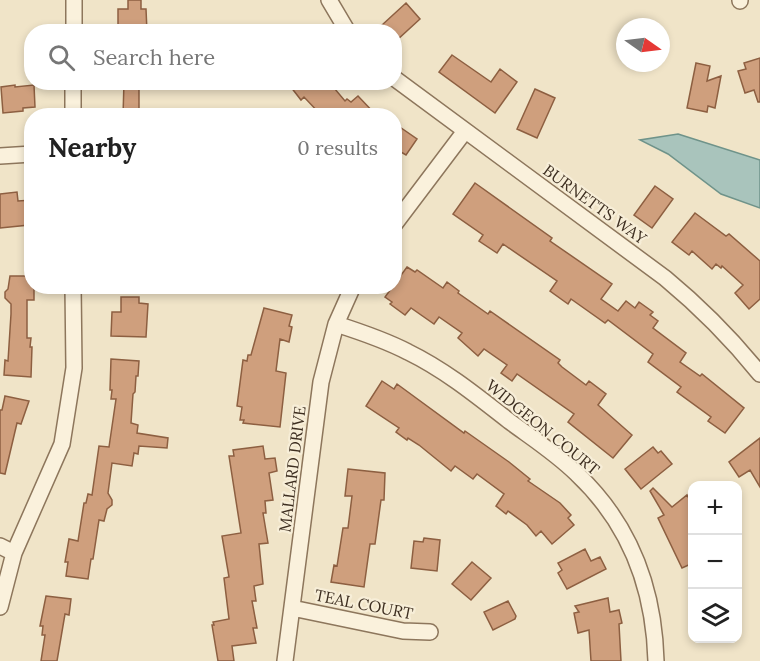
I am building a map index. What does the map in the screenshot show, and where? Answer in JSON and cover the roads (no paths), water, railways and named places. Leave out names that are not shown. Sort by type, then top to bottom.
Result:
[{"type":"street","points":[[74,0],[74,24]]},
{"type":"street","points":[[329,0],[343,24]]},
{"type":"street","name":"BURNETTS WAY","points":[[402,84],[699,306],[760,374]]},
{"type":"street","points":[[73,90],[73,108]]},
{"type":"street","points":[[402,214],[465,131]]},
{"type":"street","points":[[0,156],[24,154]]},
{"type":"street","points":[[0,607],[14,553],[63,444],[74,368],[74,294]]},
{"type":"street","name":"MALLARD DRIVE","points":[[285,661],[321,382],[336,324],[349,294]]},
{"type":"street","name":"WIDGEON COURT","points":[[336,324],[391,344],[442,371],[576,473],[601,499],[619,524],[642,573],[651,608],[656,661]]},
{"type":"street","points":[[0,546],[14,553]]},
{"type":"street","name":"TEAL COURT","points":[[292,608],[404,632],[430,632]]},
{"type":"water","points":[[678,134],[760,160],[760,208],[721,194],[668,154],[640,140]]}]
